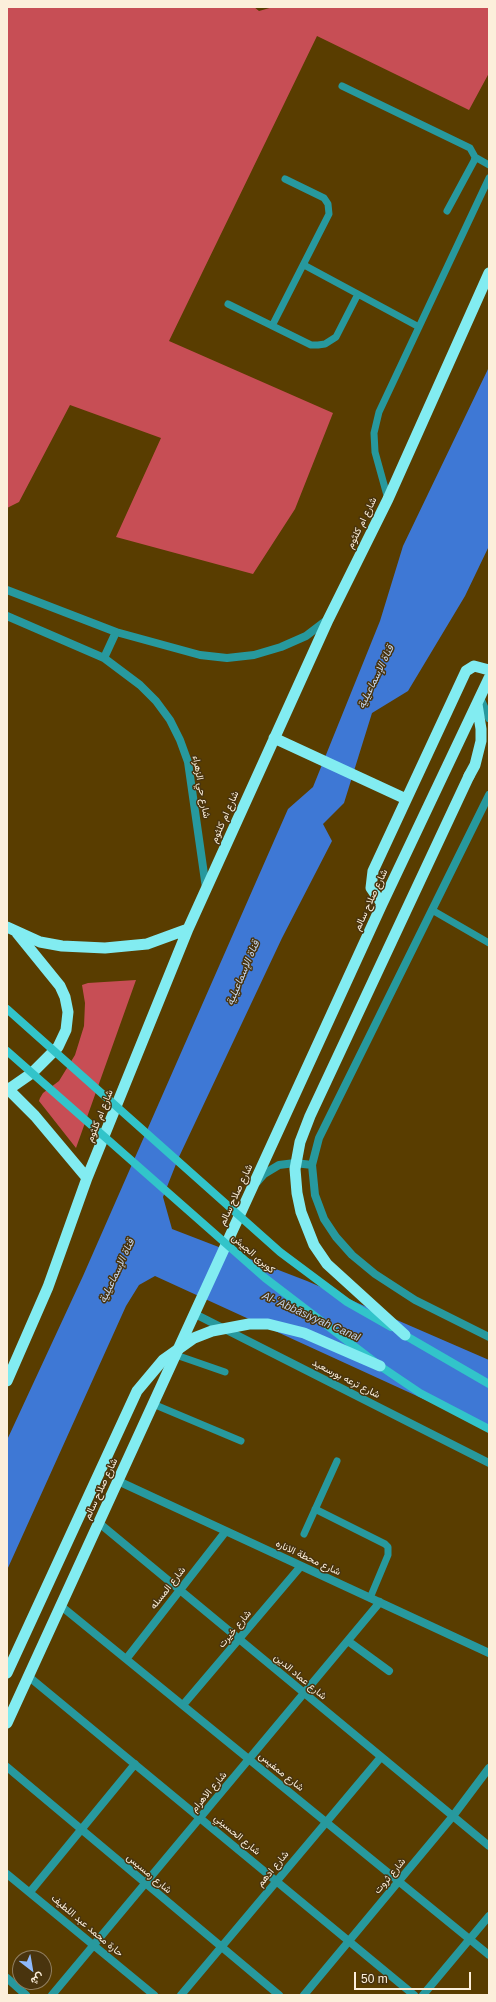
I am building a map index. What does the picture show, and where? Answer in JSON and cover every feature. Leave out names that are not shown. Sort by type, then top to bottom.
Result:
[{"type":"highway","name":"شارع ام كلثوم","points":[[7,1381],[48,1287],[87,1178],[188,929],[328,620],[388,499],[489,273]]},
{"type":"highway","points":[[382,904],[370,888],[371,877],[406,799],[466,671],[474,666],[489,670]]},
{"type":"highway","name":"شارع صلاح سالم","points":[[7,1723],[382,904],[489,678]]},
{"type":"highway","points":[[405,1335],[327,1264],[314,1245],[301,1212],[297,1193],[295,1169],[300,1142],[310,1116],[475,765],[481,741],[478,701]]},
{"type":"highway","points":[[274,738],[406,799]]},
{"type":"highway","points":[[7,927],[17,933],[40,942],[62,946],[105,948],[147,944],[188,929]]},
{"type":"highway","points":[[17,933],[60,986],[65,997],[68,1012],[66,1030],[58,1047],[32,1074],[8,1088],[35,1116],[87,1178]]},
{"type":"highway","points":[[7,1673],[137,1391],[164,1360],[194,1338],[230,1326],[255,1324],[286,1328],[304,1333],[380,1366]]},
{"type":"main road","name":"كوبرى الجيش","points":[[7,1009],[280,1252],[347,1302],[489,1384]]},
{"type":"main road","name":"كوبرى الجيش","points":[[7,1051],[265,1278],[380,1366],[420,1393],[489,1429]]},
{"type":"street","points":[[7,590],[116,632],[200,655],[227,658],[254,655],[281,647],[306,636],[328,620]]},
{"type":"street","name":"شارع حي الزهراء","points":[[7,616],[104,658],[140,685],[156,701],[170,720],[180,740],[188,762],[206,888]]},
{"type":"street","points":[[104,658],[116,632]]},
{"type":"street","points":[[478,701],[489,718]]},
{"type":"street","points":[[488,797],[319,1138],[312,1165],[315,1195],[324,1219],[336,1237],[352,1255],[375,1274],[415,1300],[489,1337]]},
{"type":"street","points":[[253,1188],[264,1174],[279,1165],[295,1163],[312,1165]]},
{"type":"street","name":"شارع ترعه بورسعيد","points":[[195,1314],[489,1463]]},
{"type":"street","name":"شارع محطة الاناره","points":[[118,1481],[489,1653]]},
{"type":"street","name":"شارع عماد الدين","points":[[99,1523],[489,1846]]},
{"type":"street","name":"شارع المسله","points":[[127,1658],[226,1531]]},
{"type":"street","name":"شارع خيرت","points":[[183,1705],[301,1566]]},
{"type":"street","name":"شارع الاهرام","points":[[52,1995],[380,1602]]},
{"type":"street","name":"شارع ممفيس","points":[[61,1606],[127,1658],[489,1955]]},
{"type":"street","points":[[348,1640],[389,1672]]},
{"type":"street","name":"شارع الحسيني","points":[[28,1676],[414,1995]]},
{"type":"street","name":"شارع ادهم","points":[[181,1995],[381,1757]]},
{"type":"street","points":[[30,1892],[134,1764]]},
{"type":"street","name":"شارع رمسيس","points":[[7,1767],[279,1995]]},
{"type":"street","name":"شارع ثروت","points":[[304,1995],[452,1816],[489,1768]]},
{"type":"street","name":"حارة محمد عبد اللطيف","points":[[7,1874],[154,1995]]},
{"type":"street","points":[[423,1995],[489,1916]]},
{"type":"street","points":[[7,1978],[26,1995]]},
{"type":"lane","points":[[342,86],[470,148],[475,157],[489,165]]},
{"type":"lane","points":[[447,211],[475,157]]},
{"type":"lane","points":[[388,499],[375,452],[374,433],[379,412],[489,178]]},
{"type":"lane","points":[[272,326],[329,214],[328,204],[324,198],[285,179]]},
{"type":"lane","points":[[304,265],[419,327]]},
{"type":"lane","points":[[228,304],[311,345],[325,344],[336,337],[358,294]]},
{"type":"lane","points":[[432,910],[489,942]]},
{"type":"lane","points":[[176,1355],[225,1372]]},
{"type":"lane","points":[[154,1404],[241,1441]]},
{"type":"lane","points":[[304,1534],[337,1461]]},
{"type":"lane","points":[[315,1509],[385,1544],[388,1547],[388,1555],[370,1598]]},
{"type":"shaded area","points":[[7,7],[254,7],[259,11],[273,7],[489,7],[489,73],[469,110],[317,36],[169,341],[333,413],[295,509],[253,574],[116,537],[161,438],[70,405],[19,502],[7,508]]},
{"type":"shaded area","points":[[136,980],[76,1148],[39,1101],[40,1098],[43,1093],[59,1081],[75,1055],[84,1026],[85,1003],[82,985],[88,983]]},
{"type":"water","points":[[489,367],[489,546],[465,596],[408,691],[372,713],[344,803],[323,824],[332,841],[282,938],[178,1159],[163,1197],[172,1229],[307,1281],[489,1360],[489,1429],[155,1276],[139,1285],[126,1306],[7,1570],[7,1440],[83,1276],[288,809],[313,787],[380,621],[403,546]]},
{"type":"water label","name":"قناة الإسماعيلية","points":[[376,677]]},
{"type":"water label","name":"قناة الإسماعيلية","points":[[243,973]]},
{"type":"water label","name":"قناة الإسماعيلية","points":[[117,1271]]},
{"type":"water label","name":"Al-ʿAbbāsiyyah Canal","points":[[311,1317]]}]
